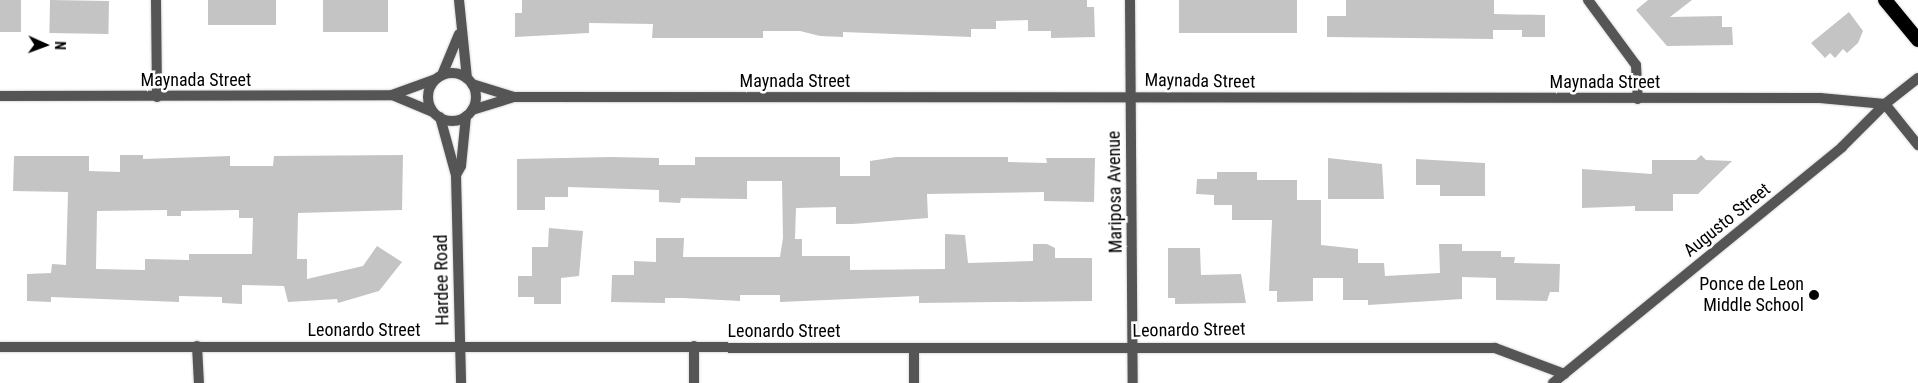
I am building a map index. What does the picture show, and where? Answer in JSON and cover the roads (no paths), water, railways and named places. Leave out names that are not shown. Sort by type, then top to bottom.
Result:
[{"type":"highway","points":[[1884,0],[1918,40]]},
{"type":"street","points":[[156,0],[157,97]]},
{"type":"street","points":[[459,0],[459,34],[469,81],[476,94],[469,113],[450,121],[437,114],[428,91],[439,77],[459,34]]},
{"type":"street","name":"Mariposa Avenue","points":[[1130,0],[1133,383]]},
{"type":"street","points":[[1588,0],[1636,65],[1638,99]]},
{"type":"street","points":[[439,77],[457,73],[469,81]]},
{"type":"street","name":"Maynada Street","points":[[0,96],[392,95],[439,77]]},
{"type":"street","name":"Augusto Street","points":[[1553,383],[1842,147],[1886,104],[1918,78]]},
{"type":"street","name":"Maynada Street","points":[[469,81],[514,97],[1820,98],[1886,104]]},
{"type":"street","name":"Maynada Street","points":[[392,95],[437,114]]},
{"type":"street","name":"Maynada Street","points":[[469,113],[514,97]]},
{"type":"street","points":[[1886,104],[1918,145]]},
{"type":"street","name":"Hardee Road","points":[[456,175],[461,166],[469,113]]},
{"type":"street","name":"Hardee Road","points":[[437,114],[456,175],[461,383]]},
{"type":"street","points":[[198,346],[199,383]]},
{"type":"street","points":[[694,346],[694,383]]},
{"type":"street","name":"Leonardo Street","points":[[0,347],[1495,348],[1564,374]]},
{"type":"street","points":[[914,348],[914,383]]},
{"type":"place","name":"Ponce de Leon Middle School","points":[[1814,295]]}]
